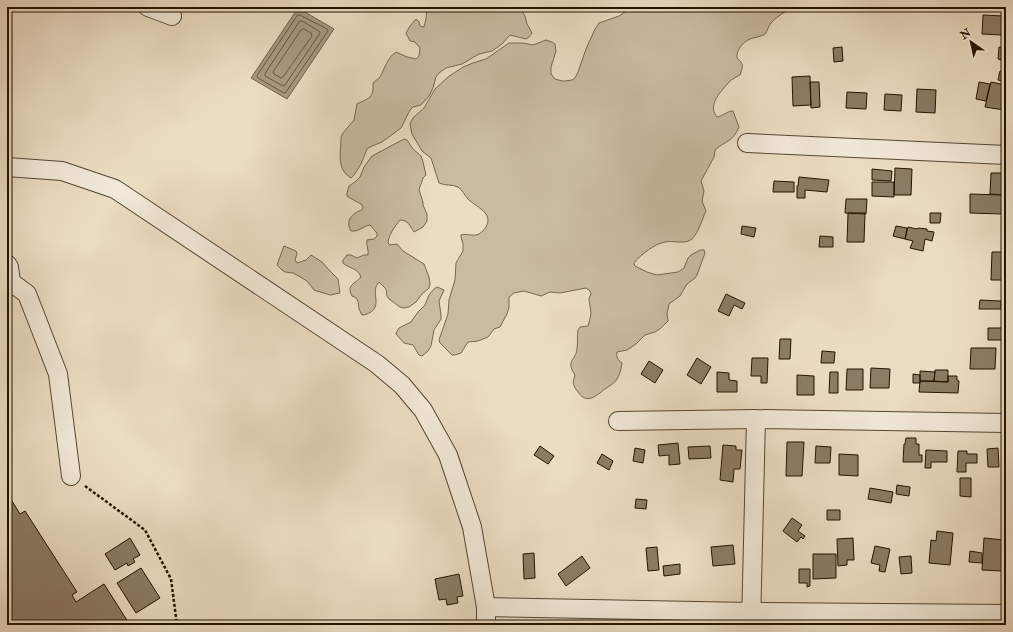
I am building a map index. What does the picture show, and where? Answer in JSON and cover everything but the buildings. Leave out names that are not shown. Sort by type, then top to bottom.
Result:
[{"type":"street","points":[[148,7],[172,16]]},
{"type":"street","points":[[747,143],[1006,155]]},
{"type":"street","points":[[7,167],[62,171],[115,189],[377,364],[402,385],[423,410],[448,455],[472,527],[486,607],[486,625]]},
{"type":"street","points":[[7,264],[9,267],[9,285],[27,294],[58,374],[71,476]]},
{"type":"street","points":[[752,618],[756,419]]},
{"type":"street","points":[[618,421],[756,419],[1006,423]]},
{"type":"street","points":[[486,607],[752,618],[1006,614]]},
{"type":"path","points":[[71,476],[146,530],[170,579],[177,625]]},
{"type":"shaded area","points":[[427,7],[519,7],[525,16],[532,33],[526,39],[510,35],[502,44],[492,51],[479,54],[462,64],[446,68],[439,73],[429,96],[421,105],[413,107],[410,110],[401,128],[382,142],[367,149],[361,164],[351,178],[346,174],[341,165],[341,137],[354,120],[357,104],[368,99],[372,95],[373,83],[380,77],[388,60],[393,54],[396,52],[416,59],[419,56],[420,48],[415,42],[410,41],[406,33],[416,19],[420,26],[424,27]]},
{"type":"shaded area","points":[[629,7],[794,7],[773,20],[765,34],[750,39],[740,47],[737,58],[742,65],[740,75],[729,82],[720,92],[714,103],[714,110],[717,117],[733,111],[739,127],[731,139],[715,150],[714,157],[701,181],[704,191],[702,201],[706,211],[697,233],[692,239],[686,242],[661,243],[644,253],[634,263],[635,266],[657,275],[678,272],[684,268],[688,258],[691,255],[700,250],[704,250],[705,253],[697,275],[687,284],[680,296],[669,304],[667,314],[668,321],[661,328],[655,332],[645,335],[627,350],[617,352],[619,361],[622,363],[617,379],[613,384],[592,398],[588,399],[581,396],[574,386],[573,382],[575,375],[571,366],[577,349],[578,330],[580,327],[588,326],[590,319],[591,313],[589,299],[591,293],[586,288],[560,293],[550,292],[541,296],[524,291],[514,293],[509,297],[509,308],[500,327],[494,329],[488,337],[478,341],[468,342],[461,353],[455,355],[452,355],[440,343],[439,340],[448,314],[449,300],[455,280],[456,263],[463,251],[461,235],[479,234],[486,227],[488,218],[483,211],[468,199],[460,188],[439,183],[431,158],[422,151],[412,134],[410,124],[413,118],[424,108],[435,89],[448,77],[463,67],[486,59],[509,43],[533,45],[546,40],[552,42],[555,44],[556,51],[551,67],[551,74],[555,79],[562,81],[572,80],[578,72],[586,49],[599,23],[619,16]]},
{"type":"shaded area","points":[[404,139],[407,140],[413,149],[421,156],[423,162],[426,175],[423,178],[419,190],[427,214],[427,221],[423,227],[414,232],[407,222],[400,220],[390,234],[388,243],[390,245],[397,244],[403,251],[424,264],[430,284],[429,288],[416,302],[409,307],[403,308],[389,299],[386,289],[379,282],[376,289],[376,305],[374,309],[371,312],[362,315],[357,299],[352,296],[350,292],[352,285],[361,277],[360,274],[345,265],[343,260],[347,255],[357,258],[368,255],[367,240],[374,239],[377,236],[377,233],[370,225],[356,231],[351,231],[349,227],[350,218],[355,213],[362,210],[363,207],[361,204],[347,196],[347,193],[349,186],[360,177],[364,167],[372,156]]},
{"type":"shaded area","points":[[284,246],[296,251],[297,254],[295,260],[297,263],[306,260],[311,255],[322,262],[338,279],[340,293],[330,295],[314,290],[307,281],[293,273],[282,270],[277,265]]},
{"type":"shaded area","points":[[437,287],[444,290],[439,301],[441,319],[434,330],[431,346],[422,356],[419,355],[413,345],[404,343],[396,333],[399,328],[411,322],[425,305],[429,295]]},
{"type":"water","points":[[298,8],[334,29],[287,99],[251,78]]}]
